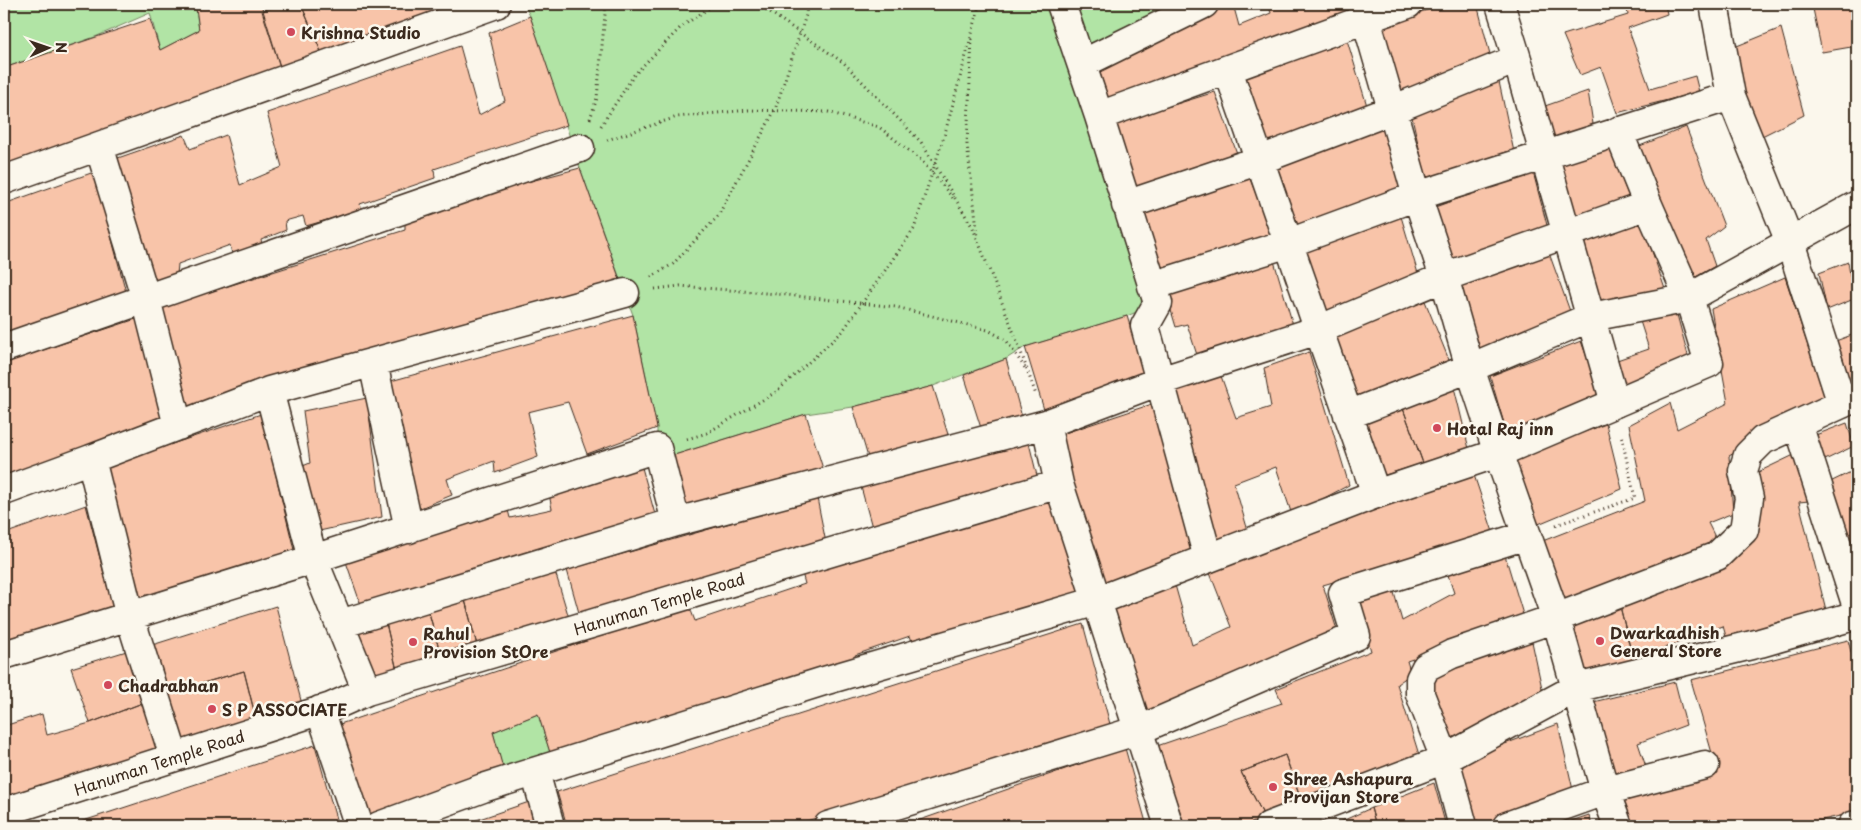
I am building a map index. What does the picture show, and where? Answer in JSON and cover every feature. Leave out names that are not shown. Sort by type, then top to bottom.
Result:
[{"type":"street","points":[[4,180],[496,4]]},
{"type":"street","points":[[1061,4],[1099,116],[1158,303],[1145,326],[1208,558]]},
{"type":"street","points":[[1082,64],[1204,4]]},
{"type":"street","points":[[1099,116],[1228,70],[1363,11],[1408,4]]},
{"type":"street","points":[[1500,4],[1615,403]]},
{"type":"street","points":[[1463,826],[1445,759],[1420,694],[1420,679],[1426,667],[1452,654],[1556,618],[1716,556],[1744,530],[1749,498],[1743,472],[1748,455],[1764,440],[1849,400],[1790,242],[1731,96],[1720,7]]},
{"type":"street","points":[[1363,11],[1470,368],[1556,618],[1605,792],[1618,826]]},
{"type":"street","points":[[1126,205],[1260,160],[1392,110],[1517,59]]},
{"type":"street","points":[[1228,70],[1376,494]]},
{"type":"street","points":[[1152,286],[1289,243],[1417,196],[1731,96]]},
{"type":"street","points":[[379,826],[483,788],[824,681],[1097,601],[1376,494],[1498,453],[1709,363],[1689,298],[1618,131]]},
{"type":"street","points":[[99,146],[146,299],[178,426]]},
{"type":"street","points":[[4,348],[580,148]]},
{"type":"street","points":[[340,624],[676,522],[1046,424],[1160,382],[1318,330],[1444,277],[1648,205]]},
{"type":"street","points":[[1348,415],[1470,368],[1591,318],[1689,298],[1857,205]]},
{"type":"street","points":[[4,491],[269,391],[625,293]]},
{"type":"street","points":[[373,362],[409,528]]},
{"type":"street","points":[[269,391],[313,559],[366,691]]},
{"type":"street","points":[[1046,424],[1060,484],[1169,826]]},
{"type":"street","points":[[1798,424],[1857,607]]},
{"type":"street","points":[[4,655],[313,559],[657,448],[676,522]]},
{"type":"street","points":[[91,459],[130,617],[174,757]]},
{"type":"street","name":"Hanuman Temple Road","points":[[4,812],[320,710],[366,691],[1060,484]]},
{"type":"street","points":[[828,826],[1139,730],[1356,636],[1343,593],[1527,536]]},
{"type":"street","points":[[1269,826],[1445,759],[1576,688],[1760,643],[1857,615]]},
{"type":"street","points":[[320,710],[358,826]]},
{"type":"street","points":[[1507,826],[1605,792],[1704,765]]},
{"type":"street","points":[[535,772],[550,826]]},
{"type":"street","points":[[1852,826],[1857,825]]},
{"type":"path","points":[[580,148],[598,98],[606,4]]},
{"type":"path","points":[[580,148],[598,130],[634,75],[681,27],[714,4]]},
{"type":"path","points":[[758,4],[844,63],[921,142],[973,228],[1028,371],[1046,424]]},
{"type":"path","points":[[625,293],[673,264],[718,216],[775,110],[801,33],[808,4]]},
{"type":"path","points":[[979,4],[972,39],[967,144],[979,243]]},
{"type":"path","points":[[657,448],[707,433],[776,392],[842,332],[914,229],[935,164],[977,15]]},
{"type":"path","points":[[580,148],[677,117],[748,110],[828,112],[878,127],[921,160],[961,208]]},
{"type":"path","points":[[625,293],[680,286],[896,307],[988,330],[1006,340],[1028,371]]},
{"type":"path","points":[[1527,536],[1635,498],[1615,403]]},
{"type":"green space","points":[[4,4],[209,4],[196,8],[199,30],[160,50],[150,13],[95,37],[4,68]]},
{"type":"green space","points":[[524,4],[1204,4],[1082,64],[1158,303],[1127,316],[1025,347],[1006,359],[933,386],[853,407],[806,414],[668,457],[657,448],[657,428],[633,315],[580,168],[530,16]]},
{"type":"green space","points":[[538,714],[552,759],[503,770],[493,732]]},
{"type":"building","points":[[209,4],[261,4],[281,70],[4,168],[4,68],[150,19],[160,50],[199,30],[196,8]]},
{"type":"building","name":"Krishna Studio","points":[[281,4],[301,4],[322,54],[281,70],[262,11]]},
{"type":"building","points":[[301,4],[479,4],[322,54]]},
{"type":"building","points":[[1224,4],[1233,4],[1239,26],[1271,13],[1268,4],[1352,4],[1355,14],[1110,104],[1098,67],[1193,22]]},
{"type":"building","points":[[1445,4],[1477,4],[1491,58],[1401,96],[1381,25]]},
{"type":"building","points":[[1626,4],[1665,4],[1667,14],[1628,28],[1650,89],[1695,76],[1699,92],[1617,113],[1601,67],[1580,75],[1563,35],[1628,15]]},
{"type":"building","points":[[1812,4],[1857,4],[1857,46],[1822,52]]},
{"type":"building","points":[[530,16],[567,125],[434,169],[435,178],[360,204],[362,210],[306,226],[303,216],[285,221],[286,230],[261,240],[263,248],[233,259],[230,245],[178,264],[177,275],[152,286],[115,159],[184,135],[190,149],[226,135],[240,185],[282,167],[267,113],[460,46],[479,115],[505,101],[489,33]]},
{"type":"building","points":[[1781,28],[1804,115],[1758,138],[1732,48]]},
{"type":"building","points":[[1347,40],[1368,109],[1266,149],[1240,77]]},
{"type":"building","points":[[1498,77],[1514,152],[1427,183],[1412,117]]},
{"type":"building","points":[[1588,91],[1593,124],[1555,141],[1545,106]]},
{"type":"building","points":[[1215,92],[1239,159],[1135,195],[1112,124]]},
{"type":"building","points":[[1385,125],[1402,191],[1297,228],[1274,165]]},
{"type":"building","points":[[1686,127],[1724,226],[1706,240],[1715,266],[1692,279],[1635,148]]},
{"type":"building","points":[[1610,150],[1629,197],[1575,223],[1557,164]]},
{"type":"building","points":[[580,168],[620,280],[537,308],[184,410],[159,308],[405,230],[405,221],[501,189]]},
{"type":"building","points":[[94,172],[127,296],[4,339],[4,204]]},
{"type":"building","points":[[1533,172],[1548,229],[1451,267],[1435,207]]},
{"type":"building","points":[[1248,174],[1274,239],[1162,272],[1138,211]]},
{"type":"building","points":[[1400,213],[1419,277],[1327,316],[1301,250]]},
{"type":"building","points":[[1642,222],[1666,292],[1597,306],[1580,241]]},
{"type":"building","points":[[1549,253],[1571,314],[1479,356],[1459,287]]},
{"type":"building","points":[[1274,261],[1293,325],[1197,355],[1187,324],[1176,327],[1166,294]]},
{"type":"building","points":[[1848,262],[1854,299],[1827,310],[1819,273]]},
{"type":"building","points":[[1785,277],[1826,400],[1729,456],[1733,513],[1708,523],[1718,543],[1563,607],[1540,542],[1645,501],[1629,425],[1670,403],[1677,429],[1728,403],[1711,309]]},
{"type":"building","points":[[1425,301],[1449,360],[1353,402],[1333,338]]},
{"type":"building","points":[[1676,311],[1689,359],[1624,387],[1617,360],[1649,349],[1639,318]]},
{"type":"building","points":[[633,315],[657,428],[587,454],[568,402],[528,412],[538,457],[495,473],[494,461],[447,479],[452,495],[418,509],[387,382]]},
{"type":"building","points":[[1127,316],[1146,379],[1045,413],[1025,347]]},
{"type":"building","points":[[139,318],[166,420],[4,479],[4,363]]},
{"type":"building","points":[[1857,333],[1857,387],[1845,390],[1833,342]]},
{"type":"building","points":[[1581,341],[1601,396],[1508,437],[1490,376]]},
{"type":"building","points":[[1309,352],[1349,485],[1292,515],[1276,467],[1234,483],[1248,531],[1214,544],[1173,390],[1221,376],[1236,418],[1271,407],[1264,368]]},
{"type":"building","points":[[1006,359],[1023,421],[982,431],[964,375]]},
{"type":"building","name":"Hotal Raj inn","points":[[1453,383],[1470,453],[1425,469],[1401,403]]},
{"type":"building","points":[[933,386],[950,441],[870,464],[853,407]]},
{"type":"building","points":[[367,398],[382,517],[315,532],[298,468],[310,463],[303,411]]},
{"type":"building","points":[[1401,403],[1423,463],[1376,478],[1358,419]]},
{"type":"building","points":[[1152,404],[1194,551],[1101,586],[1056,436]]},
{"type":"building","points":[[261,414],[295,554],[138,606],[101,468]]},
{"type":"building","points":[[806,414],[824,472],[682,513],[668,457]]},
{"type":"building","points":[[1847,423],[1854,446],[1823,461],[1813,436]]},
{"type":"building","points":[[1606,424],[1622,489],[1536,525],[1511,459]]},
{"type":"building","points":[[1028,439],[1039,484],[873,531],[861,487]]},
{"type":"building","points":[[1796,454],[1809,501],[1799,502],[1826,610],[1727,640],[1723,626],[1633,660],[1620,606],[1758,512],[1752,475]]},
{"type":"building","points":[[641,464],[656,518],[363,611],[345,559],[507,506],[510,518],[552,509],[549,494]]},
{"type":"building","points":[[1857,469],[1857,573],[1824,485]]},
{"type":"building","points":[[1473,472],[1494,535],[1323,585],[1337,630],[1148,719],[1110,608],[1175,585],[1192,645],[1231,627],[1208,568]]},
{"type":"building","points":[[1050,497],[1083,599],[914,646],[910,636],[855,655],[858,664],[552,759],[538,714],[493,732],[505,775],[370,823],[337,725],[690,608],[695,621],[805,584],[802,573]]},
{"type":"building","points":[[817,498],[826,543],[581,620],[567,570]]},
{"type":"building","points":[[86,505],[114,612],[4,646],[4,534]]},
{"type":"building","points":[[1504,552],[1525,621],[1407,661],[1411,674],[1397,684],[1420,758],[1302,803],[1285,755],[1241,772],[1265,818],[1243,826],[1185,826],[1157,746],[1282,703],[1276,689],[1371,651],[1357,601],[1393,589],[1402,621],[1454,593],[1448,575]]},
{"type":"building","points":[[554,568],[569,618],[478,649],[465,600]]},
{"type":"building","points":[[465,600],[478,649],[442,660],[428,609]]},
{"type":"building","points":[[276,606],[303,708],[257,723],[244,671],[166,694],[149,646]]},
{"type":"building","name":"Dwarkadhish General Store","points":[[1620,606],[1633,660],[1583,675],[1566,622]]},
{"type":"building","name":"Rahul Provision StOre","points":[[428,609],[442,660],[398,675],[386,623]]},
{"type":"building","points":[[386,623],[398,675],[372,683],[352,635]]},
{"type":"building","points":[[1083,624],[1110,724],[791,826],[567,826],[557,792]]},
{"type":"building","points":[[1531,637],[1543,693],[1452,740],[1429,678]]},
{"type":"building","points":[[1848,640],[1857,675],[1857,812],[1805,824],[1806,826],[1629,826],[1623,800],[1718,774],[1691,680]]},
{"type":"building","name":"Chadrabhan","points":[[130,650],[145,702],[90,723],[71,668]]},
{"type":"building","name":"S P ASSOCIATE","points":[[244,671],[257,723],[180,748],[166,694]]},
{"type":"building","points":[[1675,682],[1686,725],[1638,743],[1646,767],[1611,780],[1589,703]]},
{"type":"building","points":[[145,702],[158,753],[4,806],[4,726],[42,714],[47,735],[90,723]]},
{"type":"building","points":[[1558,724],[1573,790],[1480,826],[1472,826],[1454,763]]},
{"type":"building","points":[[315,745],[338,826],[68,826]]},
{"type":"building","points":[[1125,748],[1147,826],[903,826]]},
{"type":"building","name":"Shree Ashapura Provijan Store","points":[[1285,755],[1302,803],[1265,818],[1241,772]]},
{"type":"building","points":[[1434,783],[1446,826],[1376,826],[1371,808]]},
{"type":"building","points":[[532,801],[539,826],[459,826]]},
{"type":"building","points":[[1371,808],[1376,826],[1331,826]]},
{"type":"building","points":[[1589,815],[1592,826],[1557,826]]},
{"type":"place","name":"Krishna Studio","points":[[291,32]]},
{"type":"place","name":"Hotal Raj inn","points":[[1437,428]]},
{"type":"place","name":"Dwarkadhish General Store","points":[[1600,641]]},
{"type":"place","name":"Rahul Provision StOre","points":[[413,642]]},
{"type":"place","name":"Chadrabhan","points":[[108,685]]},
{"type":"place","name":"S P ASSOCIATE","points":[[212,709]]},
{"type":"place","name":"Shree Ashapura Provijan Store","points":[[1273,787]]}]
